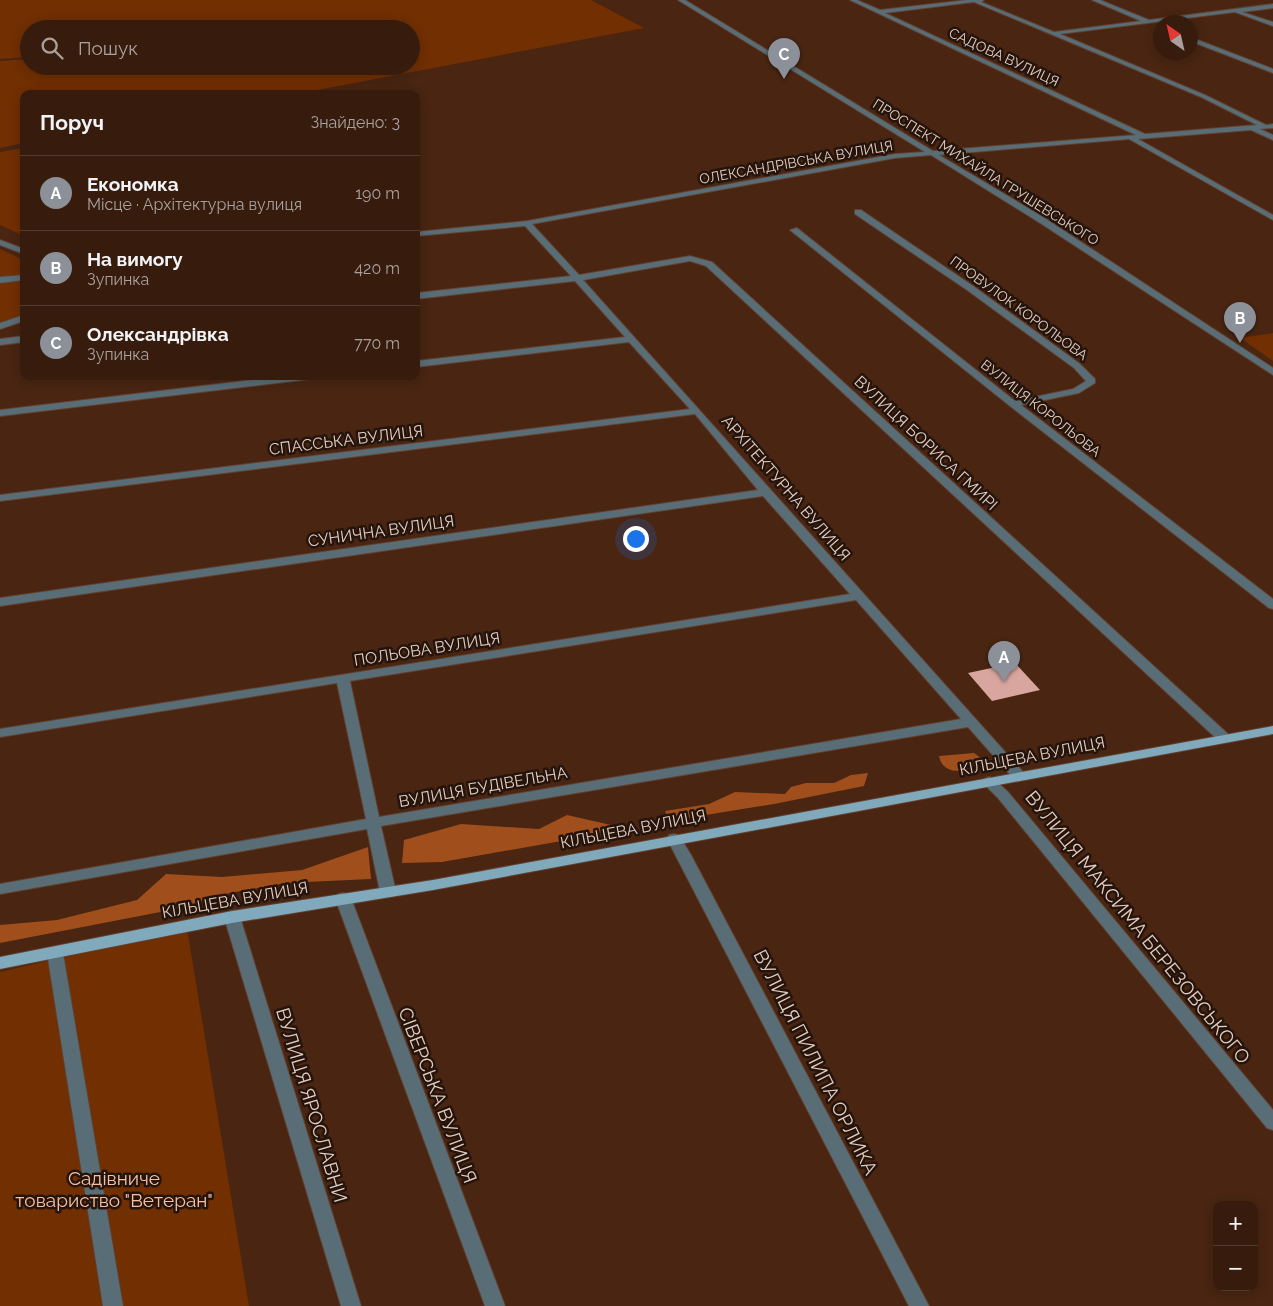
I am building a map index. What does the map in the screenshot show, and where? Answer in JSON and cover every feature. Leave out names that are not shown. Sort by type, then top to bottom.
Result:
[{"type":"main road","name":"КІЛЬЦЕВА ВУЛИЦЯ","points":[[0,963],[232,917],[388,892],[989,782],[1223,737],[1273,730]]},
{"type":"street","name":"ПРОСПЕКТ МИХАЙЛА ГРУШЕВСЬКОГО","points":[[681,0],[1040,219],[1273,372]]},
{"type":"street","name":"САДОВА ВУЛИЦЯ","points":[[853,0],[1144,136]]},
{"type":"street","points":[[880,12],[892,9],[983,0]]},
{"type":"street","points":[[1095,0],[1153,24]]},
{"type":"street","points":[[975,1],[1203,96],[1270,127]]},
{"type":"street","points":[[1054,34],[1273,6]]},
{"type":"street","points":[[1235,11],[1273,24]]},
{"type":"street","points":[[1198,42],[1273,72]]},
{"type":"street","name":"ОЛЕКСАНДРІВСЬКА ВУЛИЦЯ","points":[[420,234],[527,223],[896,156],[1130,136],[1270,127]]},
{"type":"street","points":[[1253,128],[1273,138]]},
{"type":"street","points":[[1130,136],[1273,218]]},
{"type":"street","name":"ПРОВУЛОК КОРОЛЬОВА","points":[[858,212],[970,288],[1077,366],[1092,381],[1076,391],[1013,404]]},
{"type":"street","name":"АРХІТЕКТУРНА ВУЛИЦЯ","points":[[527,223],[697,411],[766,492],[1019,776]]},
{"type":"street","name":"ВУЛИЦЯ КОРОЛЬОВА","points":[[794,230],[1013,404],[1273,606]]},
{"type":"street","points":[[0,242],[20,250]]},
{"type":"street","name":"ВУЛИЦЯ БОРИСА ГМИРІ","points":[[420,296],[575,278],[690,258],[709,264],[1223,737]]},
{"type":"street","points":[[0,280],[20,278]]},
{"type":"street","points":[[0,326],[20,319]]},
{"type":"street","points":[[420,364],[630,339]]},
{"type":"street","points":[[0,342],[20,340]]},
{"type":"street","points":[[0,413],[277,380]]},
{"type":"street","name":"СПАССЬКА ВУЛИЦЯ","points":[[0,498],[697,411]]},
{"type":"street","name":"СУНИЧНА ВУЛИЦЯ","points":[[0,602],[766,492]]},
{"type":"street","name":"ПОЛЬОВА ВУЛИЦЯ","points":[[0,733],[859,596]]},
{"type":"street","points":[[343,679],[388,892]]},
{"type":"street","name":"ВУЛИЦЯ БУДІВЕЛЬНА","points":[[0,889],[373,823],[971,722]]},
{"type":"street","name":"ВУЛИЦЯ МАКСИМА БЕРЕЗОВСЬКОГО","points":[[989,782],[1003,795],[1273,1123]]},
{"type":"street","name":"ВУЛИЦЯ ПИЛИПА ОРЛИКА","points":[[674,839],[689,864],[919,1306]]},
{"type":"street","name":"СІВЕРСЬКА ВУЛИЦЯ","points":[[342,898],[495,1306]]},
{"type":"street","name":"ВУЛИЦЯ ЯРОСЛАВНИ","points":[[232,917],[351,1306]]},
{"type":"street","points":[[55,953],[113,1306]]},
{"type":"green space","points":[[0,0],[591,0],[644,28],[420,70],[420,20],[20,20],[20,58],[0,59]]},
{"type":"green space","points":[[20,60],[20,75],[396,75],[317,90],[20,90],[20,144],[0,148],[0,61]]},
{"type":"green space","points":[[20,149],[20,234],[0,225],[0,152]]},
{"type":"green space","points":[[0,249],[20,258],[20,318],[0,324]]},
{"type":"green space","points":[[1273,333],[1273,361],[1240,338]]},
{"type":"green space","name":"Садівниче товариство \"Ветеран\"","points":[[187,928],[249,1306],[0,1306],[0,972]]},
{"type":"shaded area","points":[[974,753],[985,761],[972,768],[958,771],[946,768],[939,756]]},
{"type":"shaded area","points":[[868,773],[864,786],[774,804],[669,821],[665,811],[709,804],[735,792],[785,794],[791,787],[806,783],[834,783],[851,775]]},
{"type":"shaded area","points":[[567,815],[620,827],[584,837],[442,862],[402,863],[404,840],[461,824],[539,829]]},
{"type":"shaded area","points":[[368,847],[371,879],[285,883],[225,894],[181,908],[0,943],[0,925],[57,920],[137,900],[166,874],[222,877],[302,870]]},
{"type":"building","points":[[1015,663],[1040,690],[992,701],[968,673]]},
{"type":"place","name":"Олександрівка","points":[[784,79]]},
{"type":"place","name":"На вимогу","points":[[1240,343]]},
{"type":"place","name":"Економка","points":[[1004,682]]}]
